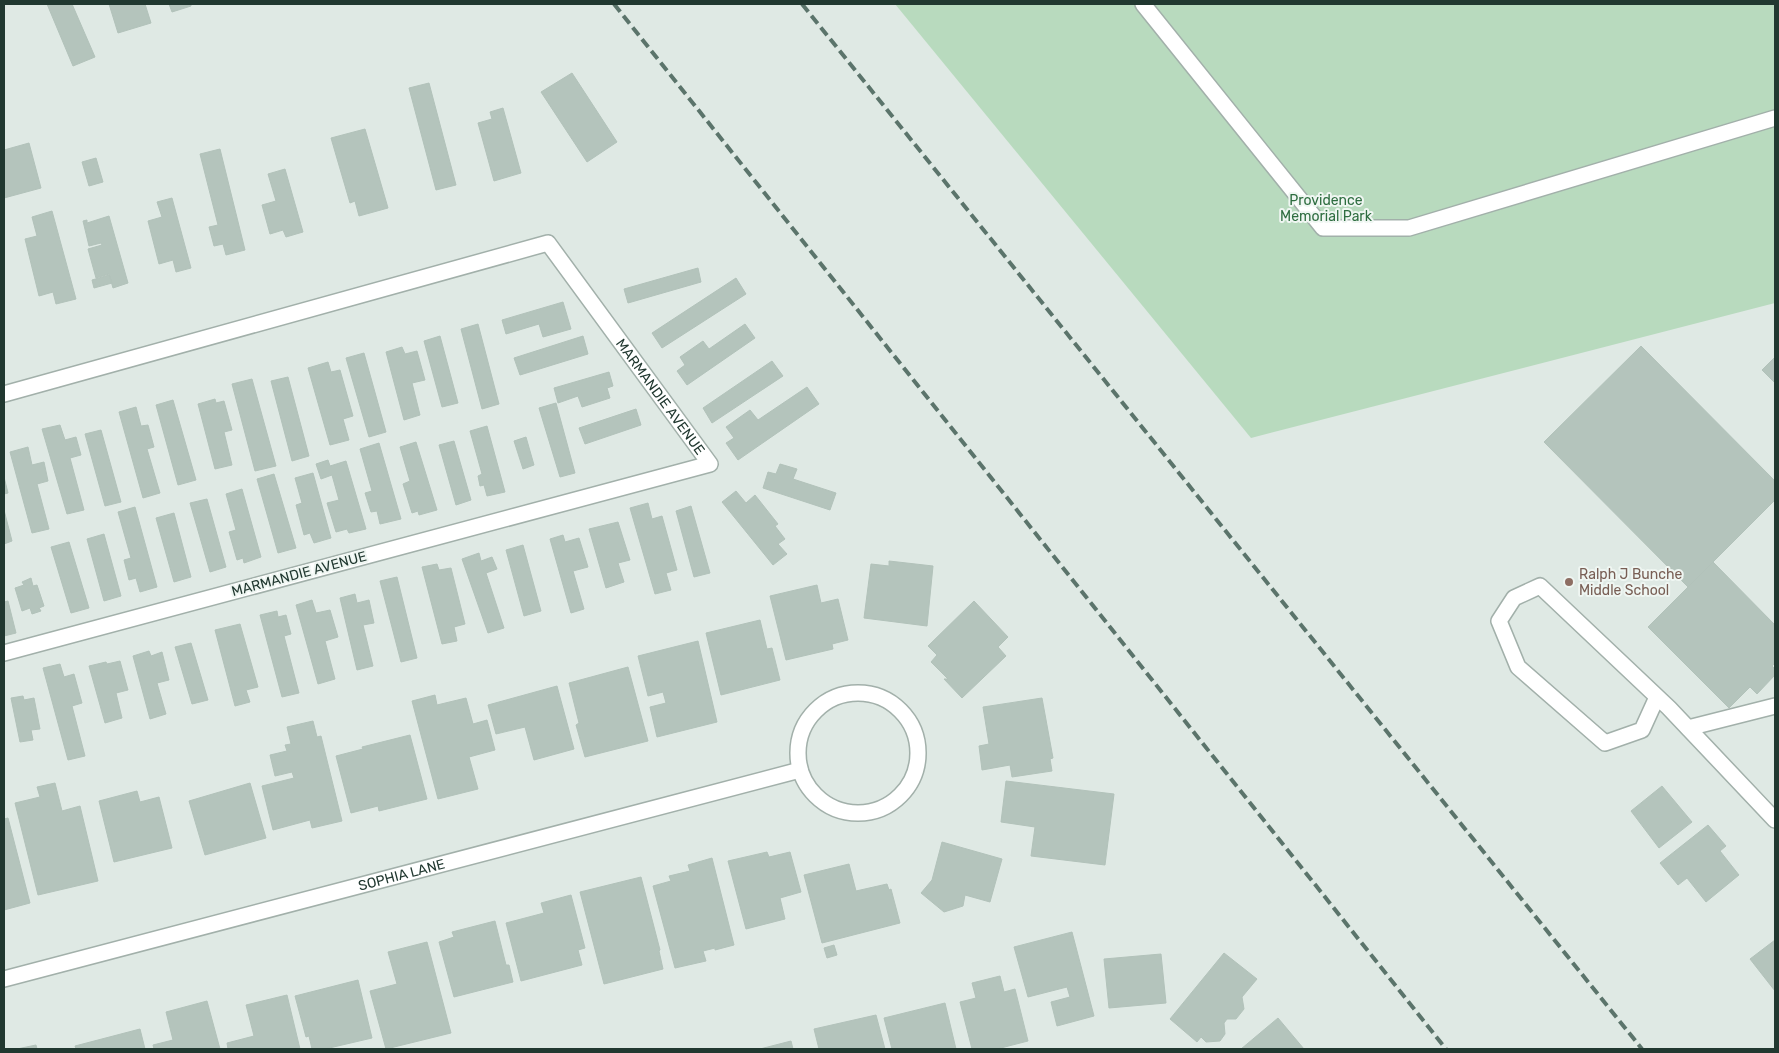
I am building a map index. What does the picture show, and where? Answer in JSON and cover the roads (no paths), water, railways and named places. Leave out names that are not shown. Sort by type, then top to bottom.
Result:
[{"type":"street","points":[[1143,4],[1323,228],[1410,228],[1775,118]]},
{"type":"street","name":"MARMANDIE AVENUE","points":[[4,394],[548,242],[710,464],[4,653]]},
{"type":"street","points":[[1657,697],[1642,730],[1605,743],[1518,667],[1499,621],[1514,598],[1540,586],[1657,697],[1775,820]]},
{"type":"street","points":[[847,694],[867,694],[886,700],[902,713],[913,730],[918,749],[916,768],[908,786],[895,801],[878,810],[859,814],[839,811],[822,802],[808,788],[800,770],[798,750],[802,731],[812,714],[828,701],[847,694]]},
{"type":"street","points":[[1688,728],[1775,706]]},
{"type":"street","name":"SOPHIA LANE","points":[[4,979],[800,770]]},
{"type":"railway","points":[[614,4],[1446,1049]]},
{"type":"railway","points":[[802,4],[1642,1049]]},
{"type":"place","name":"Ralph J Bunche Middle School","points":[[1569,582]]},
{"type":"park label","name":"Providence Memorial Park","points":[[1326,208]]}]
